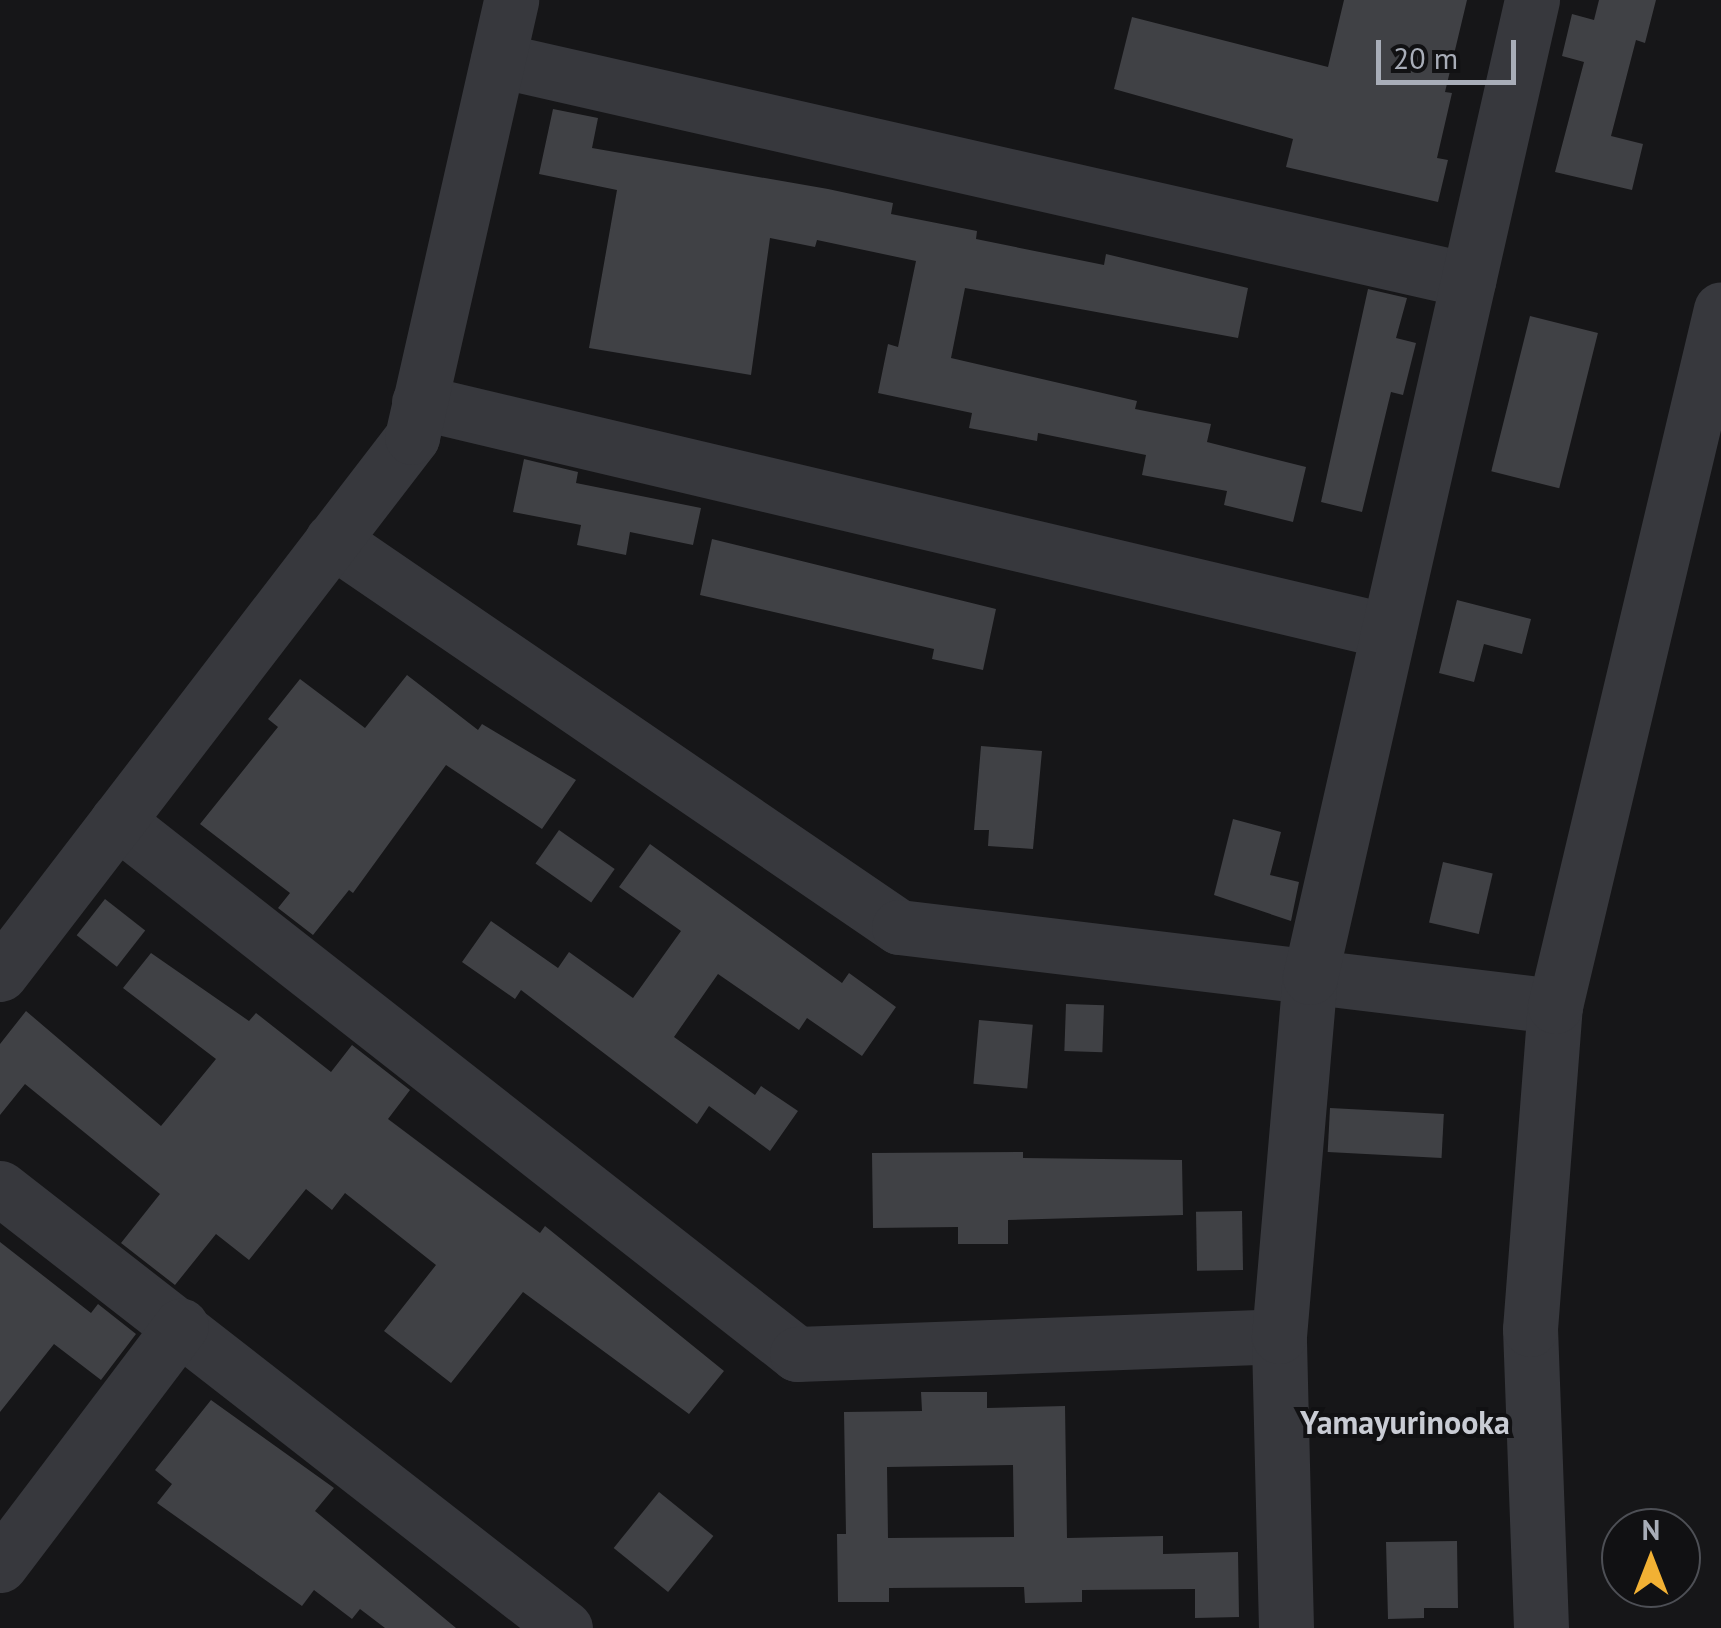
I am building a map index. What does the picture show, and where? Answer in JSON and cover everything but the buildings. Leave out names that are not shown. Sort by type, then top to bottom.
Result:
[{"type":"street","points":[[0,974],[412,437],[512,0]]},
{"type":"street","points":[[1286,1628],[1279,1336],[1310,976],[1532,0]]},
{"type":"street","points":[[498,60],[1468,280]]},
{"type":"street","points":[[1542,1628],[1530,1329],[1555,1006],[1721,308]]},
{"type":"street","points":[[419,402],[1388,631]]},
{"type":"street","points":[[332,540],[899,926],[1555,1006]]},
{"type":"street","points":[[117,821],[797,1354],[1279,1336]]},
{"type":"street","points":[[0,1188],[565,1628]]},
{"type":"street","points":[[0,1564],[181,1326]]},
{"type":"district","name":"Yamayurinooka","points":[[1405,1422]]}]
